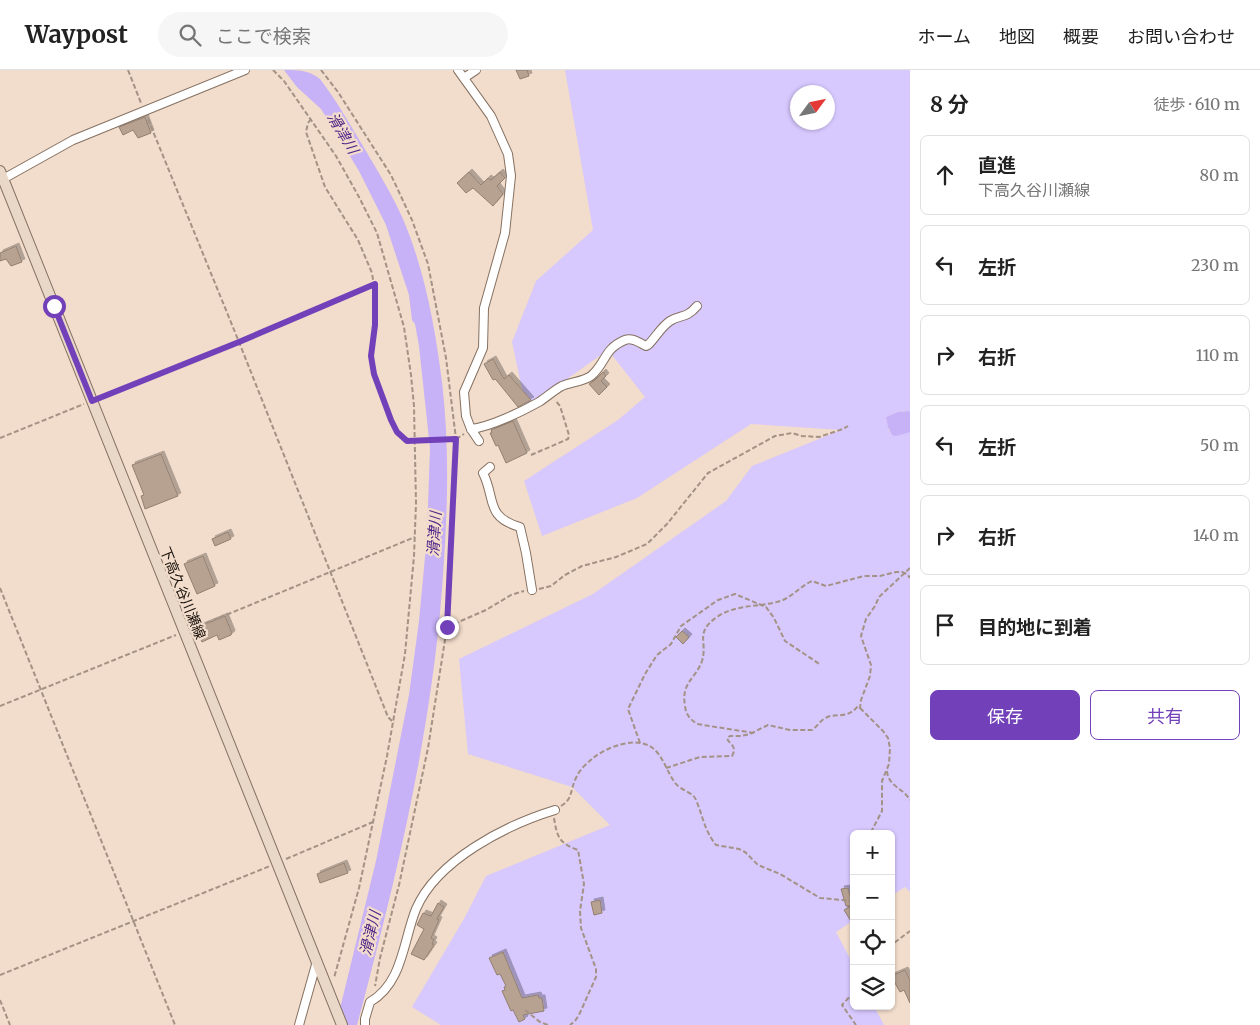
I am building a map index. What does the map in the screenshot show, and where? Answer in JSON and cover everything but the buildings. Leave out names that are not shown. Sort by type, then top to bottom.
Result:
[{"type":"main road","name":"下高久谷川瀬線","points":[[1,177],[342,1025]]},
{"type":"street","points":[[1,177],[73,140],[245,70]]},
{"type":"street","points":[[458,70],[492,116],[508,154],[511,176],[505,233],[484,308],[483,348],[464,392],[466,416],[471,429],[479,441]]},
{"type":"street","points":[[464,78],[476,70]]},
{"type":"street","points":[[471,429],[516,414],[564,385],[583,381],[599,367],[611,347],[629,339],[646,346],[670,321],[691,313],[697,306]]},
{"type":"street","points":[[490,467],[483,473],[494,509],[496,514],[503,520],[520,527],[532,590]]},
{"type":"street","points":[[365,1025],[370,1002],[378,998],[394,977],[400,964],[417,908],[434,880],[474,846],[516,824],[555,810]]},
{"type":"street","points":[[299,1025],[317,961]]},
{"type":"path","points":[[128,70],[239,342],[388,717],[394,722]]},
{"type":"path","points":[[273,70],[284,81],[336,156],[377,233],[404,327],[414,406],[416,469],[415,537],[405,654],[394,722],[359,888],[335,977],[325,983]]},
{"type":"path","points":[[322,70],[392,175],[412,220],[428,264],[446,358],[454,439],[447,627],[428,748],[399,885],[380,958],[377,981],[370,1002]]},
{"type":"path","points":[[311,119],[306,132],[321,177],[325,187],[358,240],[372,273],[375,284],[375,325],[371,356],[379,392],[397,432],[407,441],[414,442],[454,439],[471,429]]},
{"type":"path","points":[[0,438],[239,342],[375,284]]},
{"type":"path","points":[[531,455],[568,439],[569,436],[560,406],[549,395]]},
{"type":"path","points":[[447,627],[486,610],[511,595],[544,589],[582,566],[616,557],[647,544],[668,524],[708,473],[776,436],[792,433],[819,438],[848,426]]},
{"type":"path","points":[[0,706],[415,537]]},
{"type":"path","points":[[860,708],[870,676],[870,665],[861,636],[866,619],[875,606],[878,597],[910,568]]},
{"type":"path","points":[[754,733],[697,724],[691,720],[686,712],[684,692],[703,658],[702,634],[706,627],[719,615],[731,610],[763,605],[790,597],[802,586],[812,581],[826,586],[864,576],[880,576],[896,572],[910,578]]},
{"type":"path","points":[[0,588],[175,1025]]},
{"type":"path","points":[[640,743],[628,709],[645,674],[657,655],[671,644],[681,626],[718,600],[735,594],[763,605],[774,618],[785,641],[821,665]]},
{"type":"path","points":[[666,768],[700,757],[732,756],[734,752],[733,747],[727,738],[730,736],[754,733],[768,725],[790,730],[812,730],[825,718],[846,715],[858,706],[860,708]]},
{"type":"path","points":[[860,708],[888,738],[890,748],[887,778],[907,795],[910,800]]},
{"type":"path","points":[[570,1025],[579,1015],[594,982],[596,969],[581,928],[580,911],[584,884],[578,850],[567,846],[559,838],[554,819],[555,810],[568,802],[577,775],[594,757],[616,746],[640,743],[651,746],[657,752],[677,785],[696,799],[701,818],[716,845],[740,849],[758,865],[791,880],[820,898],[850,900]]},
{"type":"path","points":[[872,830],[882,811],[882,781],[887,769]]},
{"type":"path","points":[[0,975],[134,922],[373,822]]},
{"type":"path","points":[[895,942],[910,931]]},
{"type":"path","points":[[850,996],[842,1005],[856,1025]]},
{"type":"path","points":[[0,1000],[10,1025]]},
{"type":"path","points":[[525,1010],[540,1022],[548,1025]]},
{"type":"shaded area","points":[[565,70],[910,70],[910,411],[898,412],[886,417],[889,431],[910,432],[910,892],[905,887],[895,893],[895,830],[850,830],[850,923],[836,932],[850,958],[850,1010],[876,1010],[884,1025],[441,1025],[412,1007],[465,917],[486,876],[610,825],[572,787],[468,754],[459,659],[593,594],[726,501],[752,466],[841,430],[751,424],[637,498],[542,536],[524,481],[618,420],[645,397],[608,350],[526,408],[512,342],[536,281],[593,230]]},
{"type":"water","name":"滑津川","points":[[284,70],[304,71],[320,79],[363,146],[399,210],[411,239],[428,299],[436,341],[444,404],[447,449],[446,515],[439,619],[432,678],[423,737],[400,853],[357,1025],[336,1025],[376,861],[409,695],[419,621],[427,536],[430,448],[415,324],[412,320],[409,295],[386,225],[359,171],[321,109],[297,87]]},
{"type":"water","points":[[910,411],[910,432],[896,436],[892,435],[886,417],[898,412]]},
{"type":"route","points":[[54,306],[92,401],[239,342],[375,284],[376,298],[371,356],[372,365],[379,392],[397,432],[407,441],[414,442],[456,439],[447,627]]}]
